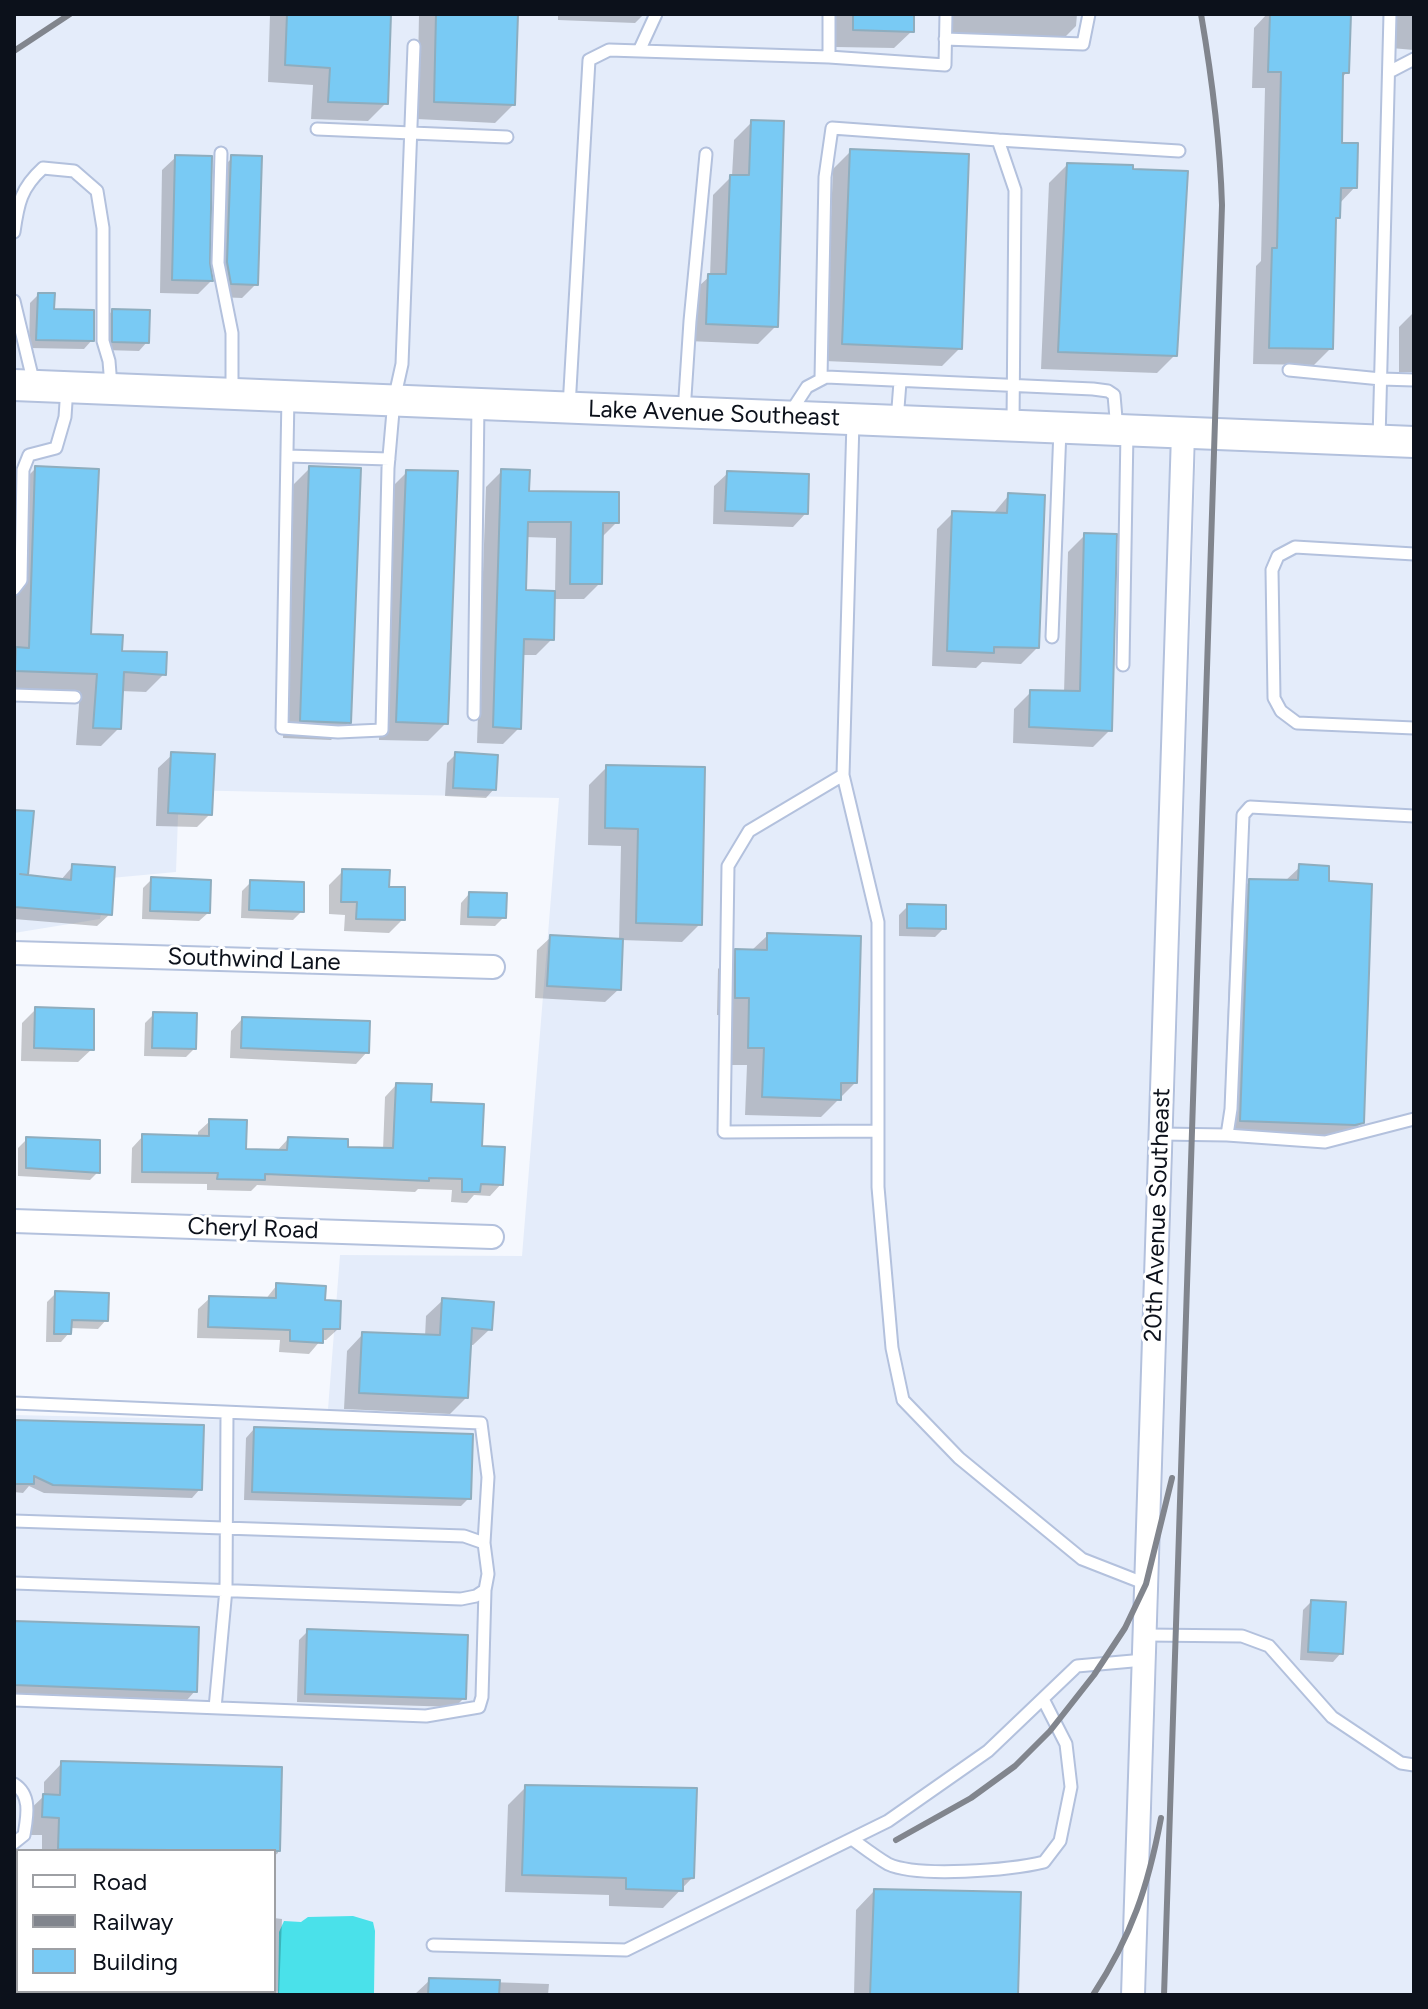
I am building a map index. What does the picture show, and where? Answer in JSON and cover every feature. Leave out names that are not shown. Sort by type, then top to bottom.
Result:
[{"type":"street","name":"Lake Avenue Southeast","points":[[24,385],[1414,442]]},
{"type":"street","name":"20th Avenue Southeast","points":[[1133,1995],[1183,434]]},
{"type":"street","name":"Southwind Lane","points":[[14,953],[493,967]]},
{"type":"street","name":"Cheryl Road","points":[[14,1221],[492,1237]]},
{"type":"lane","points":[[639,51],[656,14]]},
{"type":"lane","points":[[829,14],[829,57]]},
{"type":"lane","points":[[569,408],[589,60],[609,50],[829,57],[945,65],[946,14]]},
{"type":"lane","points":[[945,39],[1083,44],[1089,14]]},
{"type":"lane","points":[[1379,441],[1390,14]]},
{"type":"lane","points":[[288,396],[282,728],[338,732],[382,730],[389,459],[394,400],[402,364],[414,46]]},
{"type":"lane","points":[[1389,72],[1414,59]]},
{"type":"lane","points":[[821,378],[825,177],[832,128],[1179,151]]},
{"type":"lane","points":[[317,129],[507,137]]},
{"type":"lane","points":[[998,140],[1015,190],[1013,427]]},
{"type":"lane","points":[[221,153],[218,263],[232,333],[232,394]]},
{"type":"lane","points":[[684,413],[706,154]]},
{"type":"lane","points":[[14,232],[17,208],[27,183],[43,168],[74,171],[97,191],[103,228],[103,341],[109,361],[111,388]]},
{"type":"lane","points":[[14,301],[24,385]]},
{"type":"lane","points":[[1289,370],[1414,380]]},
{"type":"lane","points":[[787,417],[807,387],[821,378],[1108,391],[1116,400],[1122,432],[1123,665]]},
{"type":"lane","points":[[897,422],[900,382]]},
{"type":"lane","points":[[14,589],[21,580],[23,470],[29,455],[56,448],[65,417],[67,387]]},
{"type":"lane","points":[[474,714],[478,404]]},
{"type":"lane","points":[[853,420],[843,775],[878,922],[878,1187],[892,1348],[903,1400],[959,1458],[1082,1559],[1146,1584]]},
{"type":"lane","points":[[1052,637],[1060,429]]},
{"type":"lane","points":[[287,456],[389,459]]},
{"type":"lane","points":[[1414,554],[1295,547],[1278,556],[1272,570],[1274,698],[1281,711],[1297,723],[1414,728]]},
{"type":"lane","points":[[14,695],[75,697]]},
{"type":"lane","points":[[843,775],[749,831],[728,866],[724,1132],[878,1131]]},
{"type":"lane","points":[[1227,1135],[1231,1109],[1243,815],[1250,807],[1414,816]]},
{"type":"lane","points":[[1161,1134],[1325,1142],[1414,1119]]},
{"type":"lane","points":[[14,1403],[481,1423],[488,1477],[484,1543],[488,1574],[479,1707],[426,1716],[14,1700]]},
{"type":"lane","points":[[215,1708],[226,1589],[227,1413]]},
{"type":"lane","points":[[14,1521],[464,1536],[484,1543]]},
{"type":"lane","points":[[14,1583],[461,1599],[476,1596],[485,1590]]},
{"type":"lane","points":[[1145,1635],[1242,1636],[1269,1646],[1332,1717],[1401,1763],[1414,1765]]},
{"type":"lane","points":[[433,1945],[626,1950],[888,1821],[988,1751],[1077,1666],[1144,1660]]},
{"type":"lane","points":[[852,1839],[890,1865],[922,1870],[1016,1869],[1044,1862],[1060,1841],[1071,1787],[1066,1744],[1043,1699]]},
{"type":"lane","points":[[14,1784],[21,1788],[26,1797],[28,1815],[18,1846]]},
{"type":"shaded area","points":[[14,14],[1414,14],[1414,432],[14,374]]},
{"type":"shaded area","points":[[14,396],[1171,445],[1121,1995],[374,1995],[375,1931],[301,1922],[279,1932],[278,1995],[14,1995],[14,1415],[327,1422],[340,1255],[522,1256],[559,798],[179,790],[176,872],[111,878],[100,919],[14,933]]},
{"type":"shaded area","points":[[1196,445],[1414,454],[1414,1995],[1146,1995]]},
{"type":"water","points":[[353,1916],[373,1922],[374,1995],[278,1995],[279,1932],[284,1921]]},
{"type":"building","points":[[287,14],[391,14],[388,104],[328,102],[330,68],[285,65]]},
{"type":"building","points":[[436,14],[518,14],[515,105],[434,102]]},
{"type":"building","points":[[853,14],[914,14],[914,32],[853,30]]},
{"type":"building","points":[[1270,14],[1351,14],[1349,73],[1343,73],[1342,143],[1358,143],[1357,188],[1341,188],[1340,218],[1336,218],[1333,349],[1269,348],[1272,248],[1277,248],[1281,72],[1268,72]]},
{"type":"building","points":[[751,120],[784,121],[778,327],[706,324],[708,274],[726,274],[730,175],[749,175]]},
{"type":"building","points":[[850,149],[969,154],[962,349],[842,344]]},
{"type":"building","points":[[175,155],[212,156],[210,263],[213,281],[172,280]]},
{"type":"building","points":[[231,155],[262,156],[258,285],[231,284],[227,262]]},
{"type":"building","points":[[1067,163],[1188,171],[1177,356],[1058,352]]},
{"type":"building","points":[[38,293],[55,293],[54,309],[94,310],[94,341],[36,340]]},
{"type":"building","points":[[112,309],[150,310],[149,343],[112,342]]},
{"type":"building","points":[[35,466],[99,469],[91,634],[123,635],[122,651],[167,652],[166,675],[124,672],[121,729],[93,728],[97,674],[15,671],[16,647],[29,648]]},
{"type":"building","points":[[309,466],[361,468],[351,723],[300,721]]},
{"type":"building","points":[[501,469],[530,470],[529,491],[619,492],[619,523],[603,523],[602,584],[570,584],[571,522],[528,522],[526,590],[555,591],[554,640],[524,639],[521,729],[493,727]]},
{"type":"building","points":[[406,470],[458,471],[448,724],[396,722]]},
{"type":"building","points":[[727,471],[809,474],[808,514],[725,511]]},
{"type":"building","points":[[1008,493],[1045,495],[1039,648],[994,647],[994,653],[947,651],[952,511],[1007,513]]},
{"type":"building","points":[[1084,533],[1117,534],[1112,731],[1029,727],[1030,690],[1080,691]]},
{"type":"building","points":[[171,752],[215,754],[212,815],[168,813]]},
{"type":"building","points":[[455,752],[498,755],[496,790],[453,788]]},
{"type":"building","points":[[606,765],[705,767],[702,925],[636,923],[638,829],[605,828]]},
{"type":"building","points":[[14,810],[34,811],[28,875],[71,880],[72,864],[115,867],[112,915],[14,907]]},
{"type":"building","points":[[1299,864],[1329,866],[1329,881],[1372,884],[1364,1123],[1240,1121],[1249,879],[1298,880]]},
{"type":"building","points":[[342,869],[390,870],[389,887],[405,887],[405,920],[356,919],[357,902],[341,902]]},
{"type":"building","points":[[151,877],[211,880],[210,913],[150,911]]},
{"type":"building","points":[[250,880],[304,882],[304,912],[249,910]]},
{"type":"building","points":[[469,892],[507,893],[506,918],[468,917]]},
{"type":"building","points":[[907,904],[946,905],[946,929],[907,928]]},
{"type":"building","points":[[767,933],[861,936],[857,1083],[841,1083],[841,1100],[762,1097],[764,1048],[748,1048],[749,998],[735,998],[735,949],[767,950]]},
{"type":"building","points":[[550,935],[623,939],[621,990],[547,986]]},
{"type":"building","points":[[35,1007],[94,1009],[94,1050],[34,1048]]},
{"type":"building","points":[[153,1012],[197,1013],[196,1049],[152,1048]]},
{"type":"building","points":[[242,1017],[370,1021],[369,1053],[241,1048]]},
{"type":"building","points":[[396,1083],[432,1084],[431,1102],[484,1104],[482,1146],[505,1147],[503,1185],[481,1184],[480,1192],[462,1192],[462,1179],[429,1178],[429,1181],[265,1174],[265,1180],[217,1179],[218,1173],[142,1172],[142,1134],[209,1136],[209,1119],[247,1120],[246,1149],[287,1150],[288,1137],[348,1139],[348,1147],[393,1148]]},
{"type":"building","points":[[26,1137],[100,1140],[100,1173],[26,1168]]},
{"type":"building","points":[[276,1283],[326,1286],[325,1300],[341,1301],[340,1329],[323,1329],[323,1343],[290,1341],[290,1330],[208,1327],[209,1296],[276,1298]]},
{"type":"building","points":[[55,1291],[109,1293],[108,1321],[72,1320],[71,1334],[54,1334]]},
{"type":"building","points":[[442,1298],[494,1302],[492,1330],[472,1328],[468,1398],[359,1393],[362,1332],[440,1335]]},
{"type":"building","points":[[14,1420],[204,1425],[202,1490],[53,1485],[34,1476],[34,1484],[14,1484]]},
{"type":"building","points":[[254,1427],[473,1434],[471,1499],[252,1492]]},
{"type":"building","points":[[1311,1600],[1346,1602],[1343,1654],[1308,1652]]},
{"type":"building","points":[[14,1621],[199,1627],[197,1692],[14,1685]]},
{"type":"building","points":[[307,1629],[468,1635],[466,1699],[305,1694]]},
{"type":"building","points":[[61,1761],[282,1767],[280,1851],[58,1849],[59,1818],[42,1817],[43,1794],[60,1795]]},
{"type":"building","points":[[525,1785],[697,1788],[694,1878],[683,1879],[683,1891],[626,1889],[626,1878],[522,1875]]},
{"type":"building","points":[[874,1889],[1021,1892],[1018,1995],[870,1995]]},
{"type":"building","points":[[429,1978],[500,1980],[499,1995],[428,1995]]},
{"type":"railway","points":[[14,51],[70,14]]},
{"type":"railway","points":[[1164,1995],[1222,205],[1215,109],[1201,14]]},
{"type":"railway","points":[[896,1840],[971,1798],[1015,1766],[1050,1731],[1094,1675],[1125,1628],[1146,1584],[1172,1478]]},
{"type":"railway","points":[[1093,1995],[1118,1952],[1137,1910],[1161,1818]]}]
